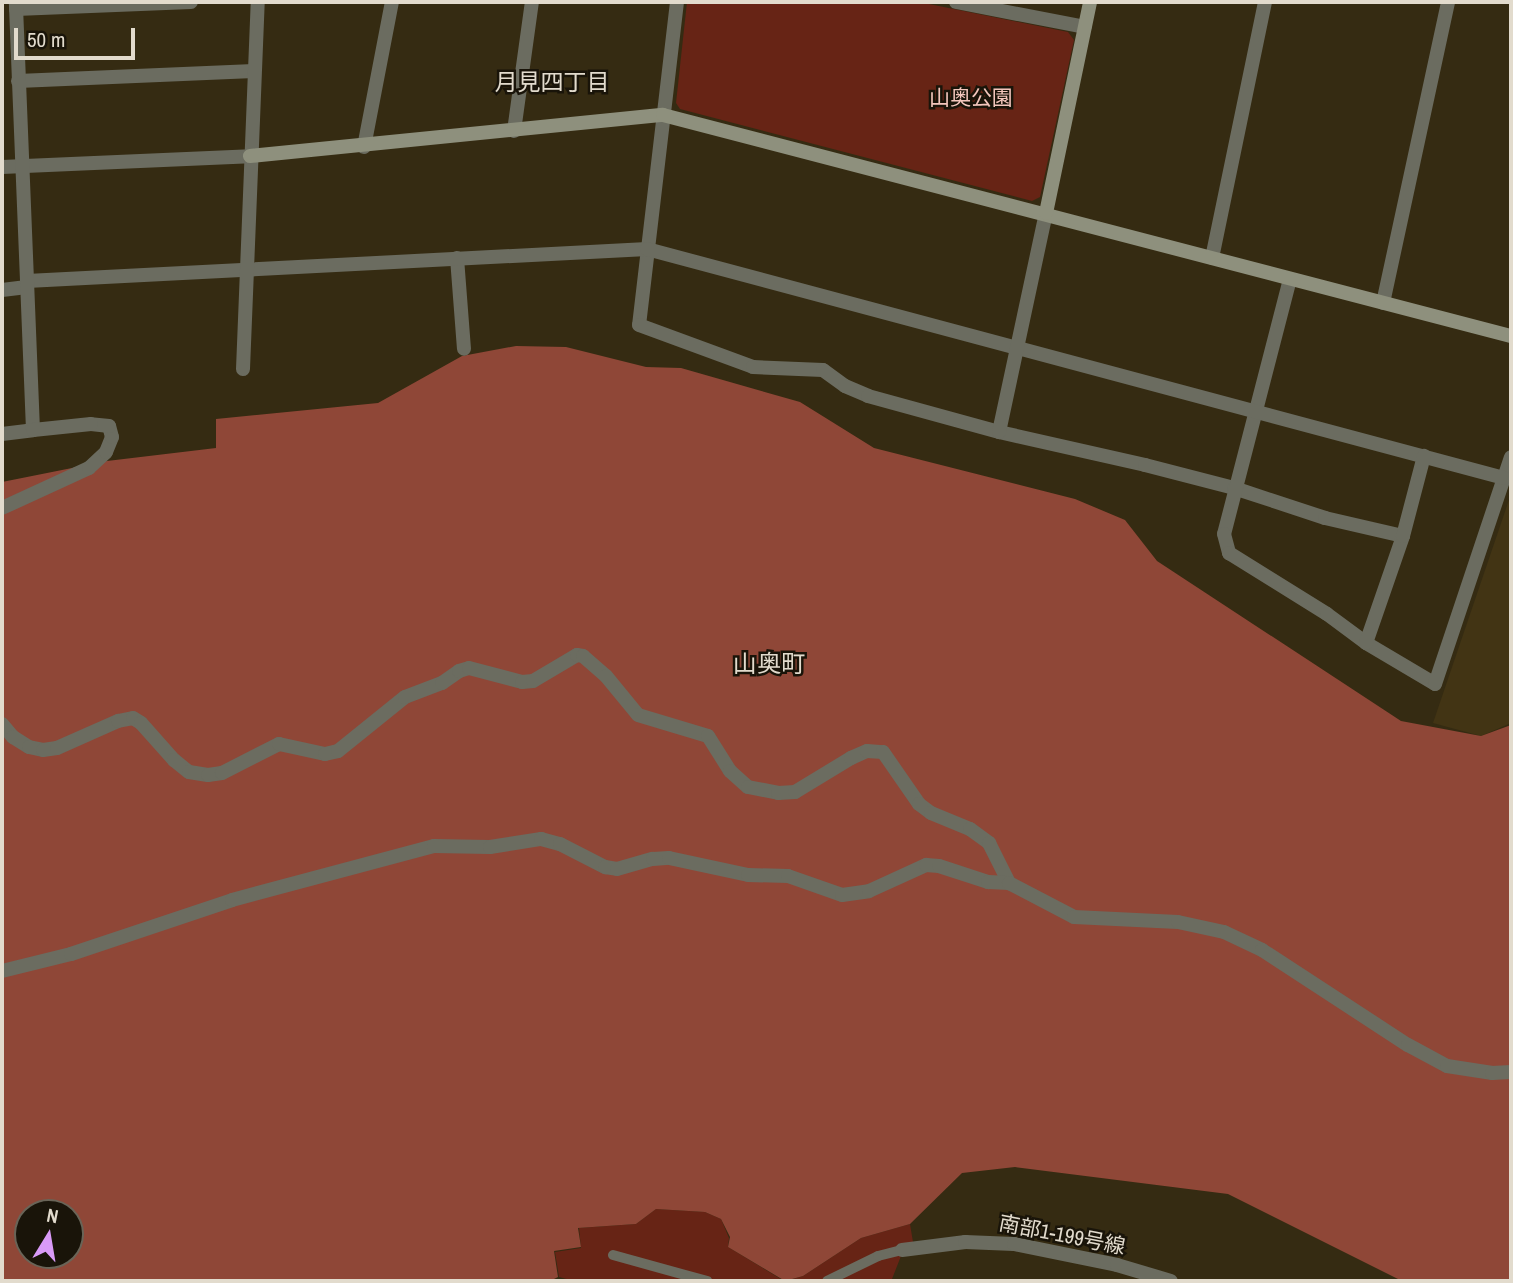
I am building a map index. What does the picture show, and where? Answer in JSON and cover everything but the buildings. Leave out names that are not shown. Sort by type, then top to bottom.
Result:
[{"type":"street","points":[[33,430],[16,5],[191,2]]},
{"type":"street","points":[[243,369],[258,2]]},
{"type":"street","points":[[364,147],[392,2]]},
{"type":"street","points":[[514,131],[532,2]]},
{"type":"street","points":[[677,2],[639,325],[753,367],[822,370],[845,386],[869,396],[999,432],[1234,488],[1325,518],[1403,536]]},
{"type":"street","points":[[956,2],[981,4],[1084,27]]},
{"type":"street","points":[[999,432],[1090,2]]},
{"type":"street","points":[[1212,258],[1265,2]]},
{"type":"street","points":[[1383,303],[1448,2]]},
{"type":"street","points":[[2,69],[18,75],[254,71]]},
{"type":"street","points":[[2,166],[250,156],[364,147],[663,115],[1511,336]]},
{"type":"street","points":[[2,290],[27,284],[246,270],[647,249],[1504,478]]},
{"type":"street","points":[[457,258],[464,349]]},
{"type":"street","points":[[1290,279],[1234,488],[1224,534],[1229,553],[1327,614],[1366,643],[1435,684],[1511,457]]},
{"type":"street","points":[[2,434],[92,424],[109,426],[112,437],[106,453],[89,468],[2,508]]},
{"type":"street","points":[[1366,643],[1403,536],[1424,456]]},
{"type":"street","points":[[2,724],[13,737],[29,747],[43,750],[57,748],[118,721],[133,718],[189,772],[208,775],[222,773],[279,744],[332,754],[405,697],[470,668],[502,678],[533,681],[578,655],[583,656],[645,719],[708,736],[730,771],[748,787],[778,793],[795,792],[851,758],[867,751],[883,752],[925,808],[970,829],[989,843],[1009,883]]},
{"type":"street","points":[[2,971],[71,954],[232,900],[434,846],[490,847],[541,839],[560,844],[605,867],[617,869],[653,859],[669,858],[748,875],[788,876],[842,895],[869,891],[926,865],[939,866],[988,882],[1009,883],[1074,917],[1178,922],[1224,932],[1262,950],[1408,1045],[1447,1066],[1492,1073],[1511,1072]]},
{"type":"street","name":"南部1-199号線","points":[[902,1250],[965,1242],[1014,1244],[1117,1265],[1171,1281]]},
{"type":"lane","points":[[827,1281],[878,1256],[902,1250]]},
{"type":"lane","points":[[613,1255],[707,1281]]},
{"type":"shaded area","points":[[516,346],[566,347],[646,367],[681,368],[800,402],[874,448],[1075,499],[1125,520],[1157,561],[1401,721],[1481,736],[1511,725],[1511,1281],[1402,1281],[1228,1194],[1015,1167],[962,1173],[910,1224],[861,1238],[803,1276],[785,1281],[728,1247],[730,1237],[721,1219],[705,1212],[656,1209],[636,1224],[578,1228],[581,1247],[554,1251],[558,1277],[550,1281],[2,1281],[2,482],[107,461],[216,448],[216,419],[378,403],[462,356]]},
{"type":"shaded area","points":[[1511,494],[1511,723],[1481,736],[1433,723]]},
{"type":"green space","name":"山奥公園","points":[[687,2],[919,2],[1068,32],[1074,40],[1040,197],[1032,201],[680,109],[676,103]]},
{"type":"green space","points":[[656,1209],[705,1212],[721,1219],[729,1238],[728,1247],[784,1281],[574,1281],[559,1277],[555,1252],[581,1248],[579,1228],[636,1224]]},
{"type":"green space","points":[[910,1224],[913,1242],[901,1256],[892,1279],[786,1281],[803,1276],[861,1238]]},
{"type":"district","name":"月見四丁目","points":[[552,82]]},
{"type":"district","name":"山奥町","points":[[769,664]]}]
